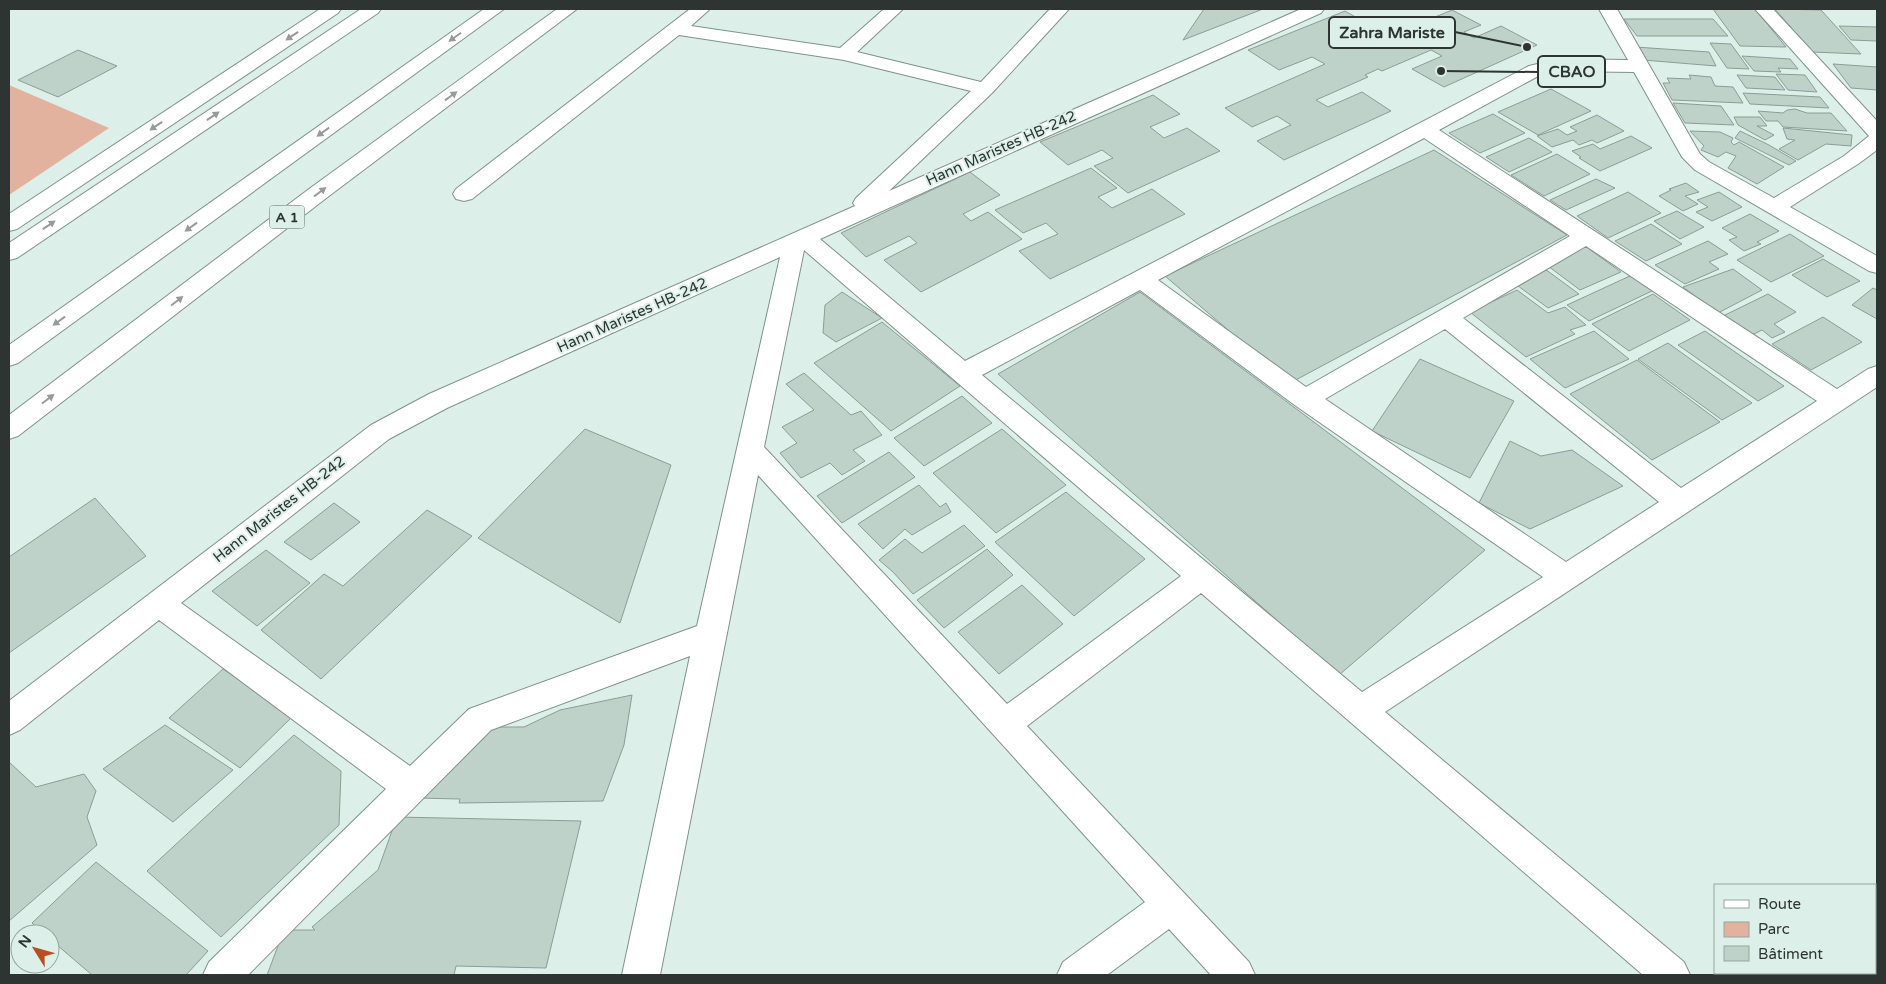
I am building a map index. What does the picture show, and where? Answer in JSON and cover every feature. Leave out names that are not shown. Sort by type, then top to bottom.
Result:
[{"type":"main road","points":[[9,224],[332,9]]},
{"type":"main road","points":[[9,252],[372,9]]},
{"type":"main road","points":[[247,93],[381,9]]},
{"type":"main road","points":[[9,357],[495,9]]},
{"type":"main road","name":"A 1","points":[[9,429],[317,194],[568,9]]},
{"type":"main road","points":[[464,194],[701,9]]},
{"type":"main road","points":[[844,54],[894,9]]},
{"type":"main road","points":[[848,218],[985,89],[1060,9]]},
{"type":"main road","name":"Hann Maristes HB-242","points":[[9,720],[380,432],[438,401],[1314,9]]},
{"type":"main road","points":[[1608,9],[1692,157],[1702,166],[1776,206],[1877,266]]},
{"type":"main road","points":[[1764,9],[1877,133]]},
{"type":"main road","points":[[676,29],[844,54],[985,89]]},
{"type":"main road","points":[[964,373],[1545,67],[1558,65],[1640,66]]},
{"type":"main road","points":[[1426,130],[1836,402]]},
{"type":"main road","points":[[1776,206],[1851,160],[1877,140]]},
{"type":"main road","points":[[1305,399],[1586,236]]},
{"type":"main road","points":[[641,975],[710,635],[750,449],[799,240],[964,373],[1672,975]]},
{"type":"main road","points":[[1142,280],[1305,399],[1566,577]]},
{"type":"main road","points":[[1446,317],[1680,503]]},
{"type":"main road","points":[[1360,711],[1877,375]]},
{"type":"main road","points":[[750,449],[1236,975]]},
{"type":"main road","points":[[1004,725],[1202,576]]},
{"type":"main road","points":[[159,603],[411,787]]},
{"type":"main road","points":[[222,975],[480,719],[710,635]]},
{"type":"main road","points":[[1076,975],[1171,905]]},
{"type":"green space","points":[[9,85],[109,128],[9,195]]},
{"type":"building","points":[[1204,9],[1263,9],[1183,40]]},
{"type":"building","points":[[1713,9],[1755,9],[1786,47],[1740,46]]},
{"type":"building","points":[[1775,9],[1821,10],[1861,54],[1812,52]]},
{"type":"building","points":[[1452,10],[1481,25],[1464,32],[1474,38],[1501,26],[1537,45],[1444,87],[1412,69],[1442,56],[1431,50],[1382,71],[1378,69],[1365,75],[1368,77],[1316,100],[1328,107],[1362,92],[1391,111],[1284,160],[1257,141],[1291,125],[1277,116],[1252,127],[1225,108],[1325,64],[1312,57],[1279,70],[1248,50],[1345,11],[1389,36]]},
{"type":"building","points":[[1624,19],[1713,19],[1728,36],[1637,36]]},
{"type":"building","points":[[1839,26],[1877,27],[1877,41],[1851,40]]},
{"type":"building","points":[[1710,43],[1731,44],[1749,69],[1727,68]]},
{"type":"building","points":[[1635,47],[1709,52],[1716,66],[1643,60]]},
{"type":"building","points":[[78,50],[117,66],[58,97],[18,80]]},
{"type":"building","points":[[1742,56],[1790,59],[1798,69],[1778,68],[1781,72],[1754,71]]},
{"type":"building","points":[[1833,64],[1877,67],[1877,90],[1851,88]]},
{"type":"building","points":[[1776,74],[1805,75],[1817,92],[1788,90]]},
{"type":"building","points":[[1689,75],[1711,77],[1715,86],[1733,87],[1743,103],[1672,100],[1663,83],[1670,83],[1667,78],[1691,79]]},
{"type":"building","points":[[1737,75],[1775,77],[1785,90],[1746,88]]},
{"type":"building","points":[[1551,89],[1591,111],[1538,135],[1498,112]]},
{"type":"building","points":[[1743,93],[1820,97],[1829,108],[1750,104]]},
{"type":"building","points":[[1153,95],[1180,114],[1150,127],[1164,138],[1187,128],[1220,151],[1128,193],[1094,166],[1113,158],[1102,150],[1068,165],[1040,142]]},
{"type":"building","points":[[1673,103],[1721,106],[1734,125],[1685,123]]},
{"type":"building","points":[[1795,109],[1807,113],[1831,113],[1847,131],[1783,127],[1778,121],[1766,121],[1758,111],[1783,113],[1787,110]]},
{"type":"building","points":[[1493,114],[1525,133],[1480,153],[1449,133]]},
{"type":"building","points":[[1597,115],[1624,131],[1597,143],[1592,140],[1579,145],[1573,140],[1552,147],[1537,136],[1558,129],[1567,135],[1577,131],[1570,127]]},
{"type":"building","points":[[1734,117],[1760,117],[1767,126],[1757,126],[1774,135],[1765,140],[1738,125]]},
{"type":"building","points":[[1783,128],[1852,135],[1851,146],[1826,144],[1798,160],[1779,149],[1795,140],[1787,139]]},
{"type":"building","points":[[1690,131],[1720,132],[1733,138],[1731,142],[1734,145],[1739,142],[1784,167],[1757,184],[1728,168],[1736,156],[1726,152],[1718,157],[1701,150],[1704,146]]},
{"type":"building","points":[[1740,131],[1796,161],[1789,165],[1735,138]]},
{"type":"building","points":[[1631,136],[1652,148],[1600,171],[1579,158],[1581,157],[1572,151],[1593,144],[1600,149]]},
{"type":"building","points":[[1529,138],[1552,152],[1509,172],[1486,157]]},
{"type":"building","points":[[1434,150],[1567,235],[1290,383],[1165,276]]},
{"type":"building","points":[[1557,154],[1590,174],[1544,196],[1511,175]]},
{"type":"building","points":[[1091,168],[1117,188],[1098,197],[1112,208],[1152,189],[1185,214],[1050,279],[1019,251],[1058,234],[1046,223],[1023,233],[995,210]]},
{"type":"building","points":[[970,172],[1000,195],[963,214],[971,221],[988,212],[1022,239],[921,292],[884,260],[917,243],[909,236],[866,257],[841,233]]},
{"type":"building","points":[[1596,179],[1615,188],[1566,210],[1550,200]]},
{"type":"building","points":[[1686,183],[1699,192],[1685,196],[1698,204],[1683,211],[1659,196],[1671,190],[1669,189]]},
{"type":"building","points":[[1628,192],[1661,213],[1608,238],[1577,216]]},
{"type":"building","points":[[1719,192],[1742,207],[1712,221],[1696,212],[1708,207],[1697,200]]},
{"type":"building","points":[[1677,211],[1704,227],[1680,239],[1654,221]]},
{"type":"building","points":[[1750,214],[1779,231],[1757,242],[1761,244],[1744,251],[1729,240],[1737,237],[1722,228]]},
{"type":"building","points":[[1651,224],[1682,244],[1646,261],[1615,241]]},
{"type":"building","points":[[1790,234],[1824,256],[1771,282],[1737,260]]},
{"type":"building","points":[[1708,241],[1728,254],[1709,262],[1719,269],[1685,284],[1655,265]]},
{"type":"building","points":[[1585,246],[1621,272],[1580,290],[1544,263]]},
{"type":"building","points":[[1823,259],[1860,281],[1827,297],[1792,275]]},
{"type":"building","points":[[1545,269],[1579,294],[1548,308],[1514,283]]},
{"type":"building","points":[[1733,269],[1762,290],[1718,313],[1683,287]]},
{"type":"building","points":[[1632,275],[1654,290],[1589,321],[1567,305]]},
{"type":"building","points":[[1873,288],[1877,290],[1877,319],[1852,305]]},
{"type":"building","points":[[1517,290],[1548,313],[1565,307],[1586,325],[1570,330],[1575,334],[1526,357],[1470,312]]},
{"type":"building","points":[[842,292],[882,318],[836,342],[823,333],[825,305]]},
{"type":"building","points":[[1140,292],[1485,550],[1339,675],[998,374]]},
{"type":"building","points":[[1653,294],[1690,320],[1629,351],[1592,324]]},
{"type":"building","points":[[1768,294],[1796,312],[1774,324],[1785,332],[1772,338],[1762,330],[1752,335],[1723,316]]},
{"type":"building","points":[[1823,317],[1862,342],[1811,370],[1772,344]]},
{"type":"building","points":[[882,322],[960,386],[891,431],[814,363]]},
{"type":"building","points":[[1594,331],[1629,359],[1565,388],[1530,359]]},
{"type":"building","points":[[1705,331],[1784,386],[1758,401],[1678,345]]},
{"type":"building","points":[[1668,343],[1752,403],[1722,420],[1638,359]]},
{"type":"building","points":[[1420,359],[1514,401],[1470,478],[1372,431]]},
{"type":"building","points":[[1637,360],[1720,422],[1652,460],[1570,394]]},
{"type":"building","points":[[804,373],[851,415],[861,411],[882,435],[853,450],[865,461],[842,475],[830,463],[801,478],[780,453],[797,443],[782,427],[814,410],[786,384]]},
{"type":"building","points":[[962,396],[992,423],[924,466],[894,438]]},
{"type":"building","points":[[585,429],[671,465],[620,623],[478,538]]},
{"type":"building","points":[[1002,429],[1066,485],[996,533],[933,473]]},
{"type":"building","points":[[1510,441],[1541,456],[1572,450],[1623,486],[1530,529],[1479,503]]},
{"type":"building","points":[[889,452],[915,477],[842,523],[817,496]]},
{"type":"building","points":[[919,485],[940,507],[946,503],[951,512],[912,535],[905,529],[883,549],[858,524]]},
{"type":"building","points":[[1066,492],[1145,559],[1074,616],[995,542]]},
{"type":"building","points":[[95,498],[146,556],[9,653],[9,557]]},
{"type":"building","points":[[334,503],[360,522],[311,560],[284,542]]},
{"type":"building","points":[[427,510],[472,536],[321,679],[261,630],[324,574],[343,586]]},
{"type":"building","points":[[964,525],[985,546],[913,594],[879,560],[905,539],[922,553]]},
{"type":"building","points":[[987,549],[1013,575],[944,628],[917,600]]},
{"type":"building","points":[[266,550],[310,583],[257,626],[212,591]]},
{"type":"building","points":[[1022,585],[1063,624],[999,674],[958,632]]},
{"type":"building","points":[[223,669],[293,716],[240,768],[169,718]]},
{"type":"building","points":[[632,695],[624,745],[603,801],[459,803],[460,799],[418,798],[480,727],[524,727],[560,710]]},
{"type":"building","points":[[165,725],[233,770],[173,822],[103,769]]},
{"type":"building","points":[[294,735],[341,771],[339,825],[221,937],[147,871]]},
{"type":"building","points":[[9,762],[36,787],[84,774],[96,791],[87,817],[97,845],[9,921]]},
{"type":"building","points":[[397,817],[581,821],[546,968],[456,966],[454,975],[267,975],[284,930],[315,930],[312,927],[378,870]]},
{"type":"building","points":[[96,862],[208,951],[186,975],[92,975],[60,948],[60,924],[32,923]]},
{"type":"place","name":"Zahra Mariste","points":[[1527,47]]},
{"type":"place","name":"CBAO","points":[[1441,71]]}]
